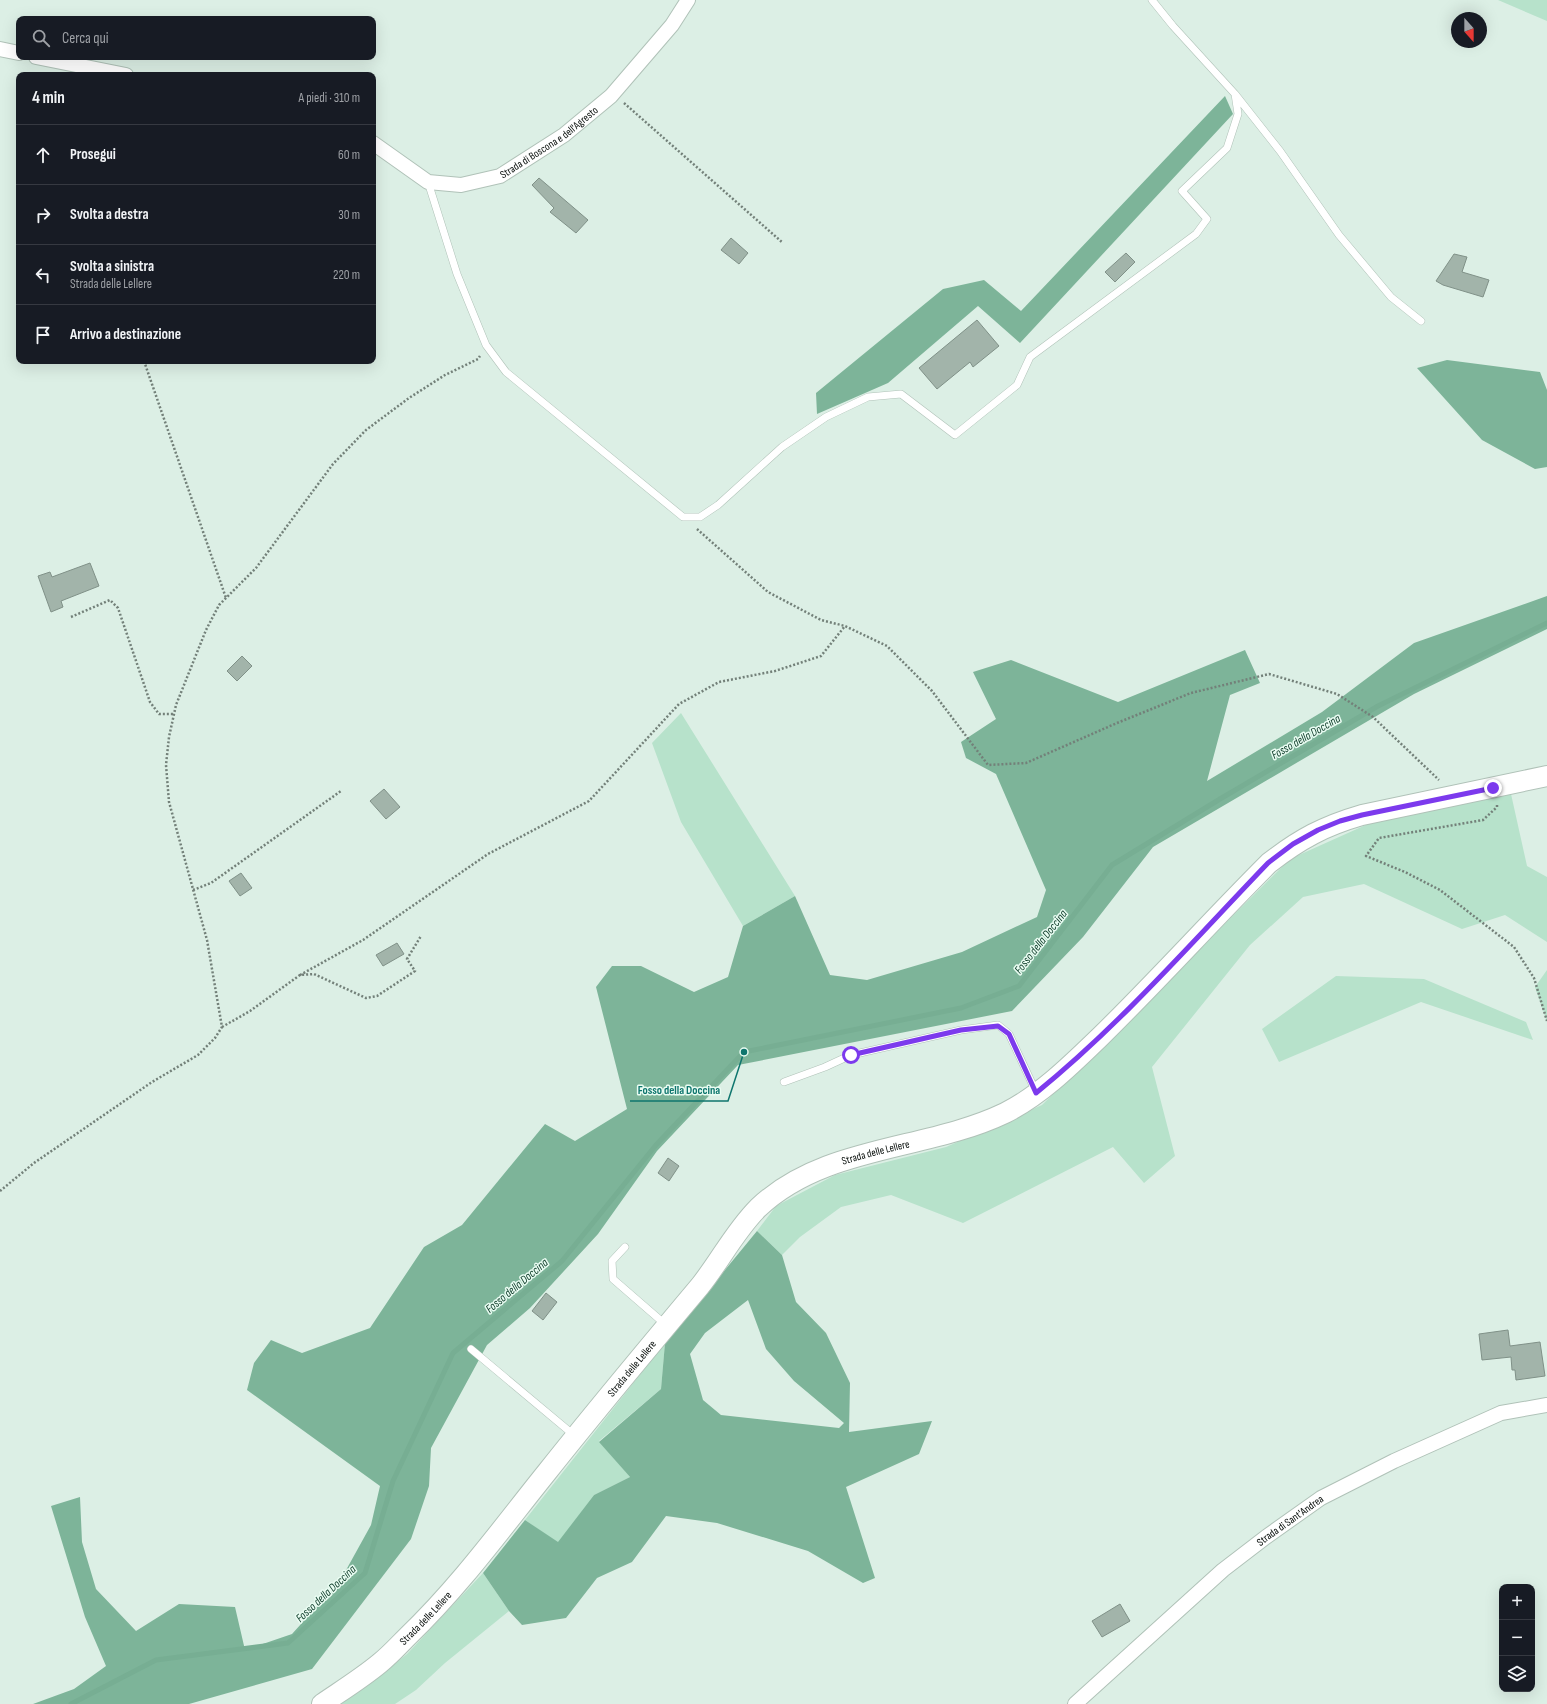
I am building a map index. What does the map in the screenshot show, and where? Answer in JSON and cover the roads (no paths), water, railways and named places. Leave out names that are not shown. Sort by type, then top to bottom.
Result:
[{"type":"street","name":"Strada di Boscona e dell'Agresto","points":[[376,145],[428,182],[461,186],[500,176],[564,136],[613,93],[672,25],[688,0]]},
{"type":"street","points":[[0,49],[16,52]]},
{"type":"street","points":[[51,60],[111,72]]},
{"type":"street","name":"Strada delle Lellere","points":[[322,1704],[382,1662],[462,1579],[666,1325],[703,1282],[757,1209],[787,1185],[817,1170],[863,1155],[932,1138],[975,1125],[1006,1112],[1036,1093],[1068,1067],[1118,1018],[1268,863],[1293,844],[1318,830],[1354,817],[1547,776]]},
{"type":"street","name":"Strada di Sant'Andrea","points":[[1075,1704],[1223,1570],[1266,1537],[1322,1498],[1394,1462],[1501,1413],[1547,1406]]},
{"type":"lane","points":[[1152,0],[1173,26],[1235,94],[1280,151],[1339,235],[1390,297],[1421,321]]},
{"type":"lane","points":[[428,182],[457,274],[486,345],[506,372],[683,517],[700,517],[718,505],[782,447],[826,417],[868,397],[901,394],[955,435],[1017,385],[1030,357],[1196,234],[1207,219],[1182,191],[1227,148],[1238,114],[1235,94]]},
{"type":"lane","points":[[784,1082],[825,1067],[851,1055],[961,1030],[998,1026],[1009,1034],[1036,1093]]},
{"type":"lane","points":[[625,1247],[612,1261],[613,1279],[666,1325]]},
{"type":"lane","points":[[471,1349],[576,1436]]},
{"type":"waterway","name":"Fosso della Doccina","points":[[71,1704],[156,1660],[288,1643],[365,1573],[393,1481],[453,1353],[562,1261],[656,1145],[744,1052],[961,1008],[1019,986],[1112,865],[1220,799],[1378,706],[1547,623]]},
{"type":"place","name":"Fosso della Doccina","points":[[744,1052]]}]
